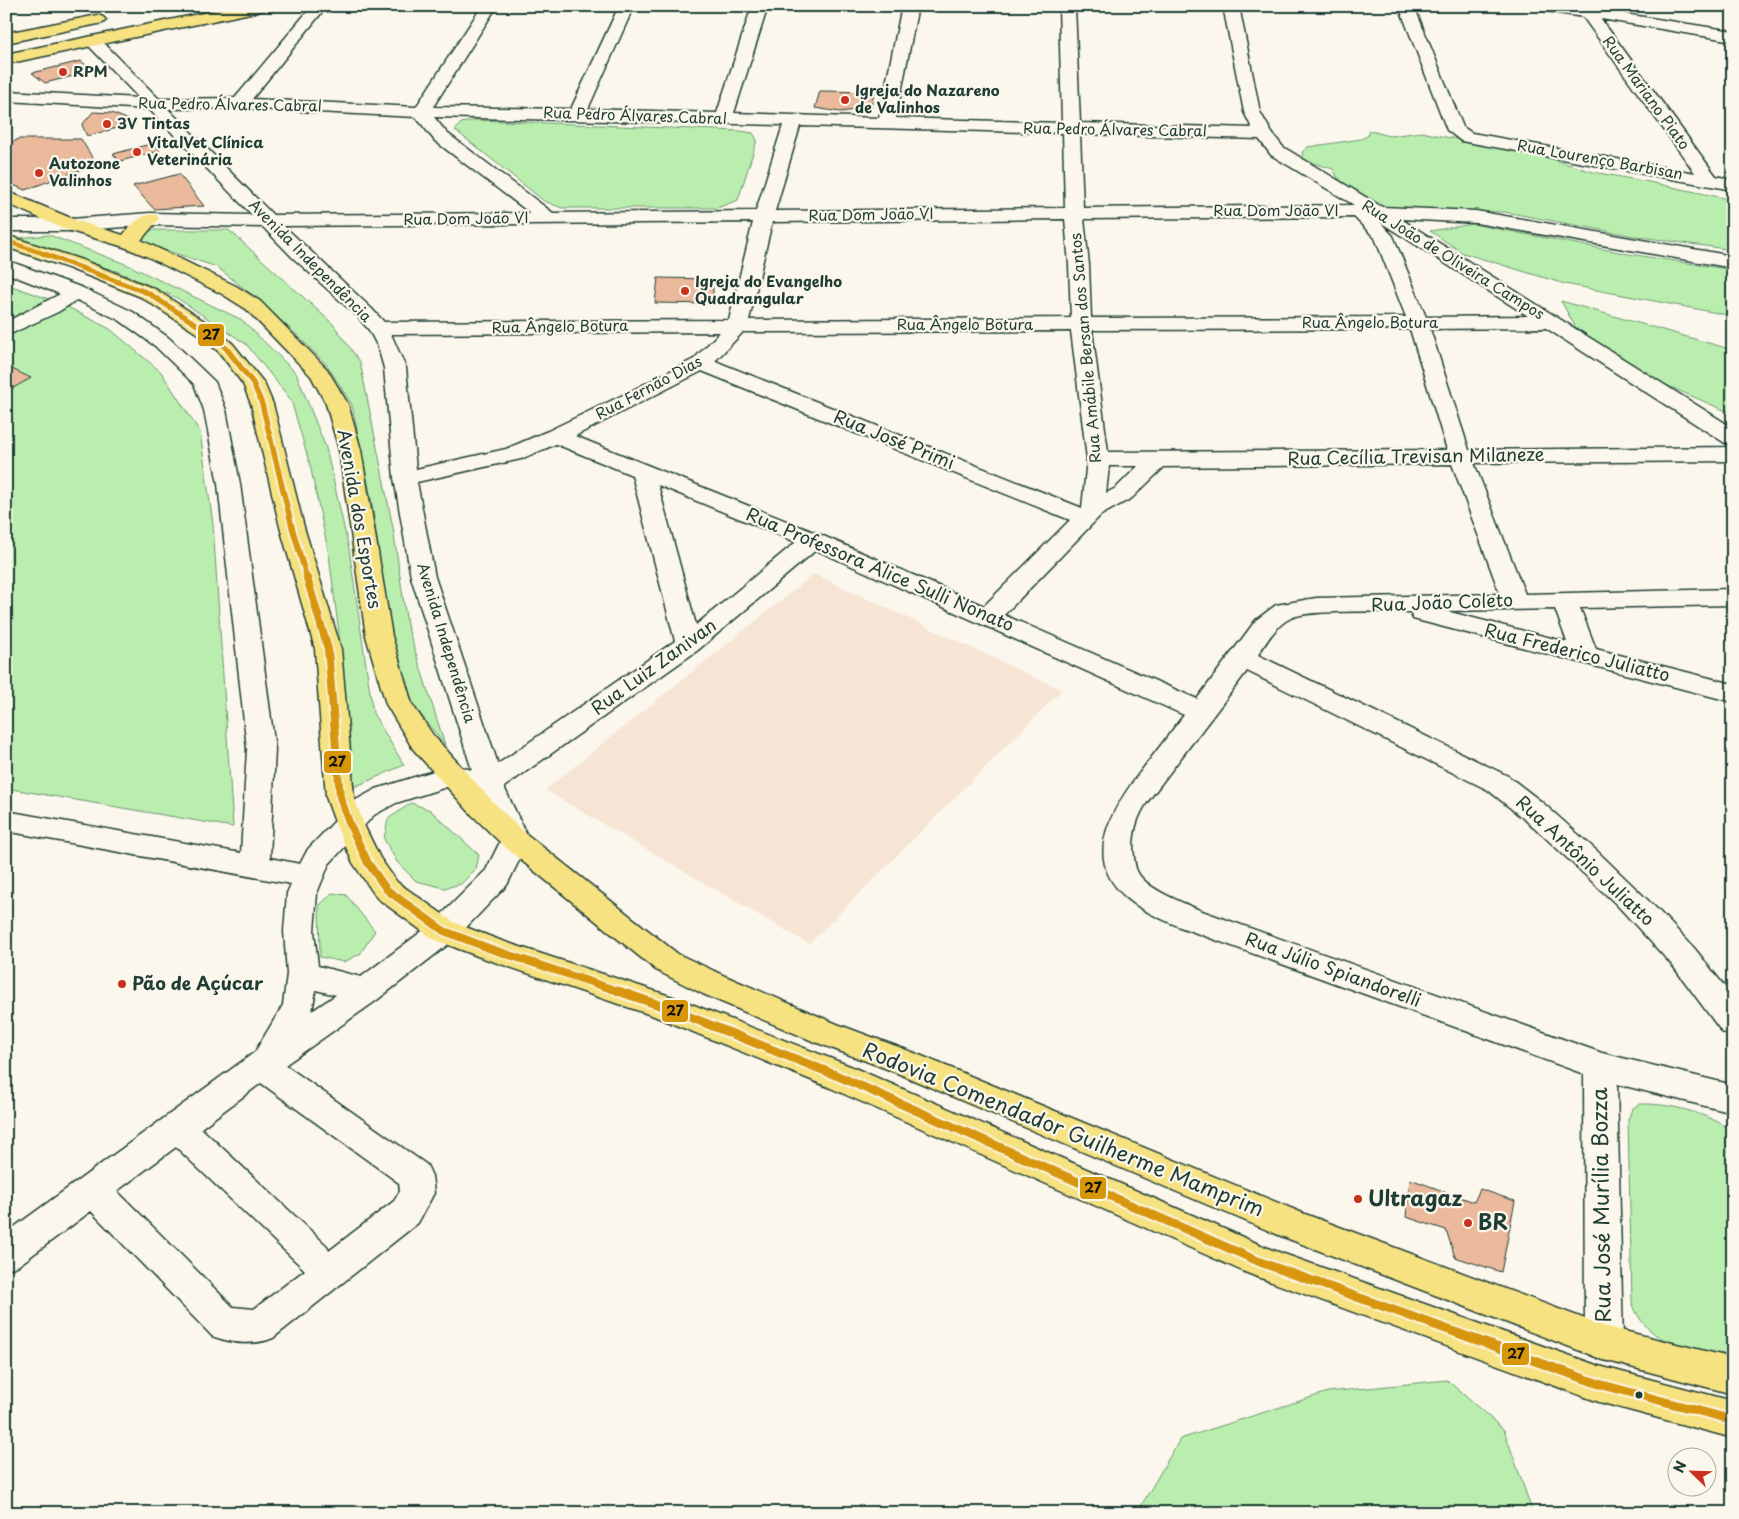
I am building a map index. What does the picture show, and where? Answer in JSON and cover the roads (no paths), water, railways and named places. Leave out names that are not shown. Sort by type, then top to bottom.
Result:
[{"type":"main road","points":[[6,59],[260,6]]},
{"type":"main road","name":"Avenida Independência","points":[[66,12],[93,41]]},
{"type":"main road","points":[[6,38],[114,17]]},
{"type":"main road","name":"Avenida dos Esportes","points":[[10,203],[71,225],[131,243],[200,274],[253,305],[320,373],[337,404],[350,450],[379,636],[399,704],[423,742],[454,775]]},
{"type":"main road","points":[[131,243],[132,236],[150,219]]},
{"type":"main road","points":[[6,240],[75,264],[156,298],[205,330],[226,348],[253,383],[262,404],[292,527],[328,649],[340,797],[350,825]]},
{"type":"main road","name":"Rodovia Comendador Guilherme Mamprim","points":[[454,775],[482,808],[516,840],[667,962],[714,985],[826,1033],[901,1061],[1120,1151],[1293,1225],[1604,1343],[1708,1372],[1733,1376]]},
{"type":"main road","name":"Rodovia Comendador Guilherme Mamprim","points":[[350,825],[368,863],[387,890],[444,931],[491,949],[665,1006],[838,1076],[1260,1262],[1310,1282],[1599,1384],[1733,1420]]},
{"type":"street","points":[[240,103],[320,6]]},
{"type":"street","points":[[490,6],[421,112],[441,137],[548,218]]},
{"type":"street","points":[[577,114],[627,6]]},
{"type":"street","points":[[724,118],[760,6]]},
{"type":"street","points":[[886,124],[910,6]]},
{"type":"street","name":"Rua Amábile Bersan dos Santos","points":[[1068,6],[1074,213],[1079,265],[1081,325],[1098,459],[1090,514]]},
{"type":"street","name":"Rua João de Oliveira Campos","points":[[1232,6],[1252,112],[1277,152],[1368,211],[1551,322],[1733,438]]},
{"type":"street","name":"Rua Lourenço Barbisan","points":[[1406,6],[1456,130],[1467,136],[1733,185]]},
{"type":"street","points":[[1545,6],[1586,10],[1733,36]]},
{"type":"street","name":"Rua Mariano Piato","points":[[1586,10],[1709,180]]},
{"type":"street","name":"Avenida Independência","points":[[93,41],[268,221],[365,313],[378,328],[395,368],[405,478],[424,577],[489,784]]},
{"type":"street","points":[[73,98],[102,94],[134,82]]},
{"type":"street","name":"Rua Pedro Álvares Cabral","points":[[6,96],[73,98],[156,104],[240,103],[421,112],[577,114],[1264,134]]},
{"type":"street","name":"Rua Fernão Dias","points":[[405,478],[512,454],[556,436],[631,400],[701,363],[716,350],[738,325],[764,216],[793,121]]},
{"type":"street","points":[[1368,211],[1384,236],[1396,263],[1418,323],[1460,456],[1515,601]]},
{"type":"street","name":"Rua Dom João VI","points":[[6,225],[71,225],[150,219],[268,221],[1368,211],[1476,217],[1733,262]]},
{"type":"street","points":[[6,266],[76,292],[126,316],[162,342],[204,382],[215,410],[229,484],[261,749],[255,867]]},
{"type":"street","points":[[6,330],[51,308],[76,292]]},
{"type":"street","name":"Rua Ângelo Botura","points":[[378,328],[1551,322]]},
{"type":"street","name":"Rua José Primi","points":[[701,363],[1090,514]]},
{"type":"street","name":"Rua Professora Alice Sulli Nonato","points":[[556,436],[813,540],[989,616],[1200,712]]},
{"type":"street","name":"Rua Cecília Trevisan Milaneze","points":[[1098,459],[1733,454]]},
{"type":"street","points":[[989,616],[1090,514],[1124,492],[1158,460]]},
{"type":"street","points":[[642,470],[689,644]]},
{"type":"street","name":"Rua Luiz Zanivan","points":[[489,784],[689,644],[813,540]]},
{"type":"street","name":"Rua João Coleto","points":[[1200,712],[1243,658],[1265,626],[1277,615],[1288,609],[1316,606],[1392,606],[1515,601],[1733,597]]},
{"type":"street","points":[[1565,600],[1585,655]]},
{"type":"street","name":"Rua Frederico Juliatto","points":[[1392,606],[1733,693]]},
{"type":"street","name":"Rua Antônio Juliatto","points":[[1243,658],[1498,783],[1526,802],[1607,877],[1684,956],[1714,992],[1733,1023]]},
{"type":"street","name":"Rua Júlio Spiandorelli","points":[[1200,712],[1129,807],[1121,826],[1122,866],[1126,878],[1138,890],[1156,902],[1192,919],[1600,1066],[1733,1100]]},
{"type":"street","points":[[6,1254],[94,1191],[262,1064],[366,991],[444,931],[497,877],[516,840],[489,784],[454,775],[386,796],[364,808],[318,857],[308,876],[302,894],[299,931],[303,974],[298,1007],[262,1064]]},
{"type":"street","points":[[6,821],[308,876]]},
{"type":"street","points":[[303,974],[366,991]]},
{"type":"street","points":[[94,1191],[225,1324],[260,1326],[406,1212],[417,1193],[415,1176],[262,1064]]},
{"type":"street","name":"Rua José Murília Bozza","points":[[1600,1066],[1604,1343]]},
{"type":"street","points":[[178,1127],[314,1256]]},
{"type":"place","name":"RPM","points":[[63,72]]},
{"type":"place","name":"Igreja do Nazareno de Valinhos","points":[[845,100]]},
{"type":"place","name":"3V Tintas","points":[[107,124]]},
{"type":"place","name":"VitalVet Clínica Veterinária","points":[[137,152]]},
{"type":"place","name":"Autozone Valinhos","points":[[39,173]]},
{"type":"place","name":"Igreja do Evangelho Quadrangular","points":[[685,291]]},
{"type":"place","name":"Pão de Açúcar","points":[[122,984]]},
{"type":"place","name":"Ultragaz","points":[[1358,1199]]},
{"type":"place","name":"BR","points":[[1468,1223]]}]
